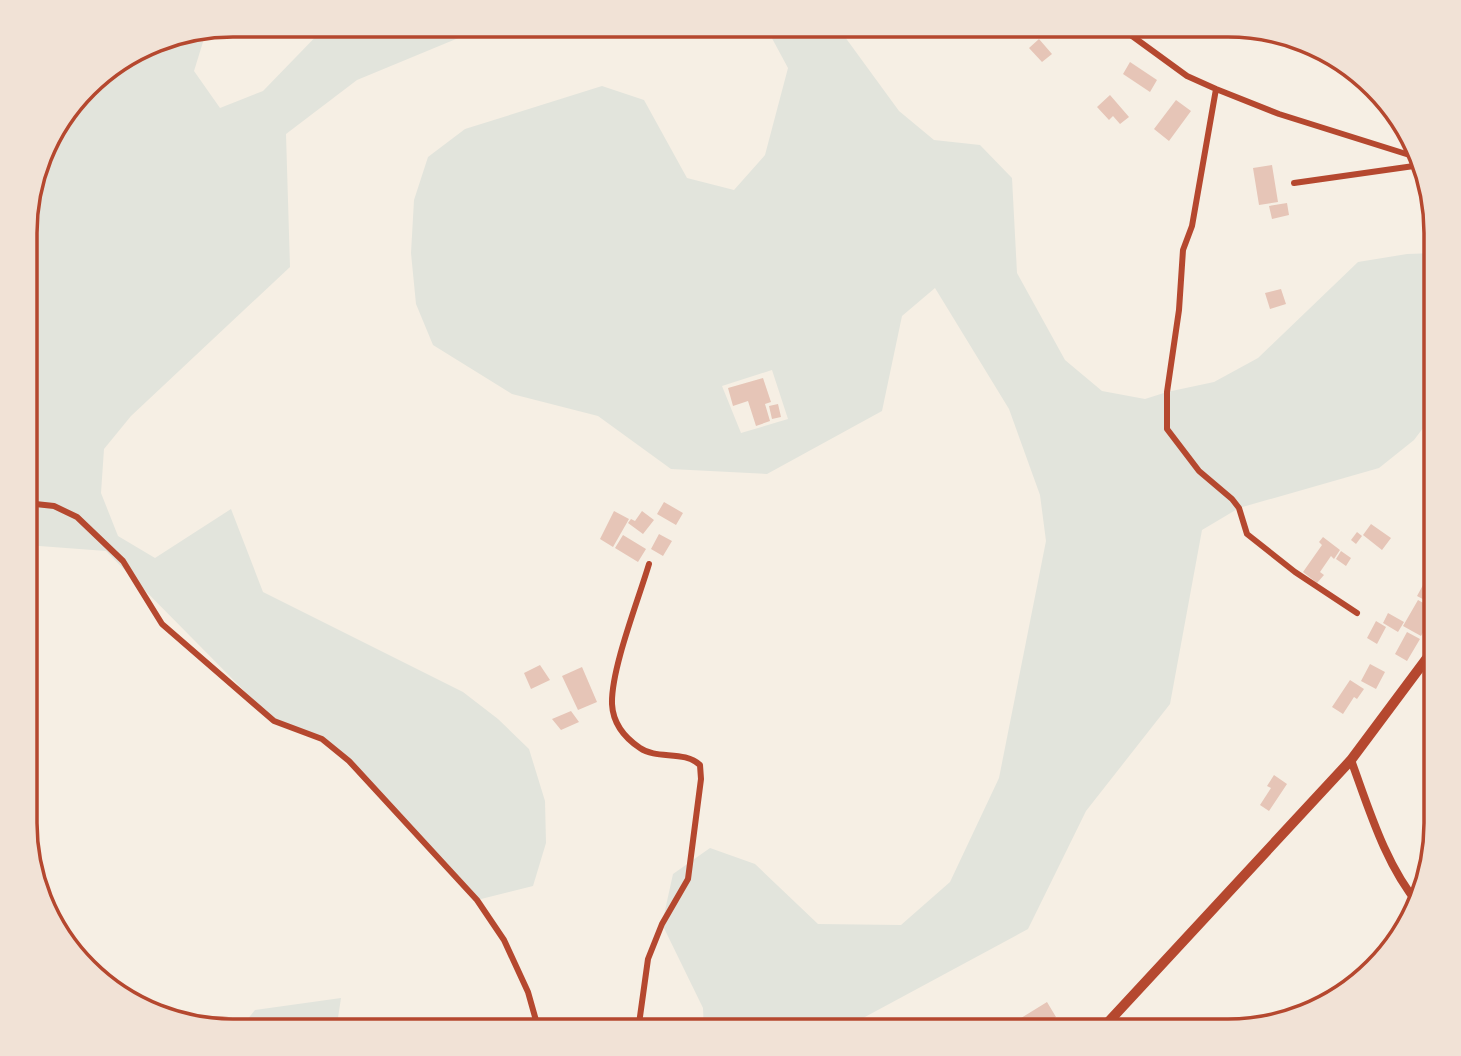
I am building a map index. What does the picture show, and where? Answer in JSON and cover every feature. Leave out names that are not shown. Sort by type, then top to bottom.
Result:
[{"type":"main road","points":[[1111,1019],[1351,760],[1424,662]]},
{"type":"street","points":[[1133,37],[1187,76],[1216,89],[1279,114],[1407,154]]},
{"type":"street","points":[[1216,89],[1192,226],[1183,250],[1179,310],[1167,392],[1167,429],[1199,471],[1239,508],[1247,534],[1295,572],[1357,613]]},
{"type":"street","points":[[1294,183],[1412,166]]},
{"type":"street","points":[[37,504],[54,506],[77,517],[123,561],[162,624],[274,721],[322,739],[349,761],[478,900],[504,940],[528,992],[536,1019]]},
{"type":"street","points":[[640,1019],[648,959],[662,924],[688,879],[701,779],[700,765],[693,759],[643,750],[623,736],[612,706],[616,674],[649,564]]},
{"type":"street","points":[[1351,760],[1375,827],[1410,895]]},
{"type":"shaded area","points":[[315,37],[461,37],[357,80],[286,134],[290,267],[131,416],[104,449],[101,493],[118,536],[155,558],[231,509],[263,592],[463,692],[498,719],[529,749],[545,801],[546,843],[533,886],[477,900],[397,812],[322,739],[274,721],[106,551],[37,546],[38,208],[47,170],[63,135],[77,114],[114,77],[135,63],[182,43],[204,39],[194,71],[220,108],[263,91]]},
{"type":"shaded area","points":[[771,37],[845,37],[899,111],[934,140],[980,145],[1012,178],[1017,273],[1065,360],[1102,391],[1145,399],[1214,382],[1258,358],[1358,262],[1424,253],[1424,427],[1414,440],[1379,468],[1239,508],[1202,530],[1170,704],[1086,811],[1028,929],[861,1019],[703,1019],[703,1008],[662,924],[673,874],[710,848],[755,864],[818,924],[901,925],[950,882],[999,778],[1046,541],[1040,495],[1009,409],[935,288],[902,316],[882,411],[767,474],[671,469],[598,416],[512,394],[433,345],[416,304],[411,253],[414,200],[428,157],[465,129],[602,86],[644,100],[687,178],[734,190],[765,155],[788,68]],"holes":[[[772,370],[788,419],[741,433],[722,386]]]},
{"type":"shaded area","points":[[341,998],[338,1019],[248,1019],[255,1010]]},
{"type":"building","points":[[1039,39],[1052,54],[1042,62],[1029,48]]},
{"type":"building","points":[[1130,62],[1157,80],[1150,92],[1123,74]]},
{"type":"building","points":[[1110,95],[1129,117],[1120,124],[1113,116],[1109,120],[1097,107]]},
{"type":"building","points":[[1176,100],[1191,111],[1169,141],[1154,129]]},
{"type":"building","points":[[1272,165],[1278,202],[1259,205],[1253,168]]},
{"type":"building","points":[[1287,203],[1289,215],[1272,219],[1269,206]]},
{"type":"building","points":[[1281,289],[1286,304],[1270,309],[1265,293]]},
{"type":"building","points":[[763,378],[771,402],[765,404],[770,421],[756,426],[748,401],[733,406],[728,388]]},
{"type":"building","points":[[778,404],[781,417],[772,419],[769,406]]},
{"type":"building","points":[[664,502],[683,513],[676,525],[657,514]]},
{"type":"building","points":[[614,511],[629,519],[613,547],[600,539]]},
{"type":"building","points":[[642,511],[654,520],[643,534],[628,523],[631,519],[635,521]]},
{"type":"building","points":[[1371,524],[1391,538],[1382,550],[1363,535]]},
{"type":"building","points":[[1357,532],[1362,536],[1356,544],[1351,540]]},
{"type":"building","points":[[659,534],[672,541],[663,556],[651,549]]},
{"type":"building","points":[[623,535],[646,549],[638,562],[615,548]]},
{"type":"building","points":[[1323,537],[1340,550],[1334,559],[1331,556],[1320,572],[1324,575],[1317,583],[1303,572],[1322,545],[1319,542]]},
{"type":"building","points":[[1341,551],[1351,558],[1346,566],[1336,559]]},
{"type":"building","points":[[1424,583],[1424,600],[1417,596]]},
{"type":"building","points":[[1418,600],[1424,603],[1424,631],[1421,636],[1403,626]]},
{"type":"building","points":[[1388,613],[1404,622],[1398,632],[1383,623]]},
{"type":"building","points":[[1376,621],[1386,627],[1377,644],[1367,638]]},
{"type":"building","points":[[1407,632],[1420,639],[1407,661],[1395,654]]},
{"type":"building","points":[[1370,664],[1385,672],[1376,689],[1361,681]]},
{"type":"building","points":[[540,665],[550,680],[531,689],[524,673]]},
{"type":"building","points":[[582,667],[597,702],[578,710],[562,676]]},
{"type":"building","points":[[1350,680],[1364,689],[1357,699],[1354,697],[1343,714],[1332,707]]},
{"type":"building","points":[[571,711],[579,722],[561,730],[552,719]]},
{"type":"building","points":[[1274,775],[1287,784],[1269,811],[1260,805],[1271,788],[1267,786]]},
{"type":"building","points":[[1047,1002],[1056,1017],[1053,1019],[1019,1019]]}]
